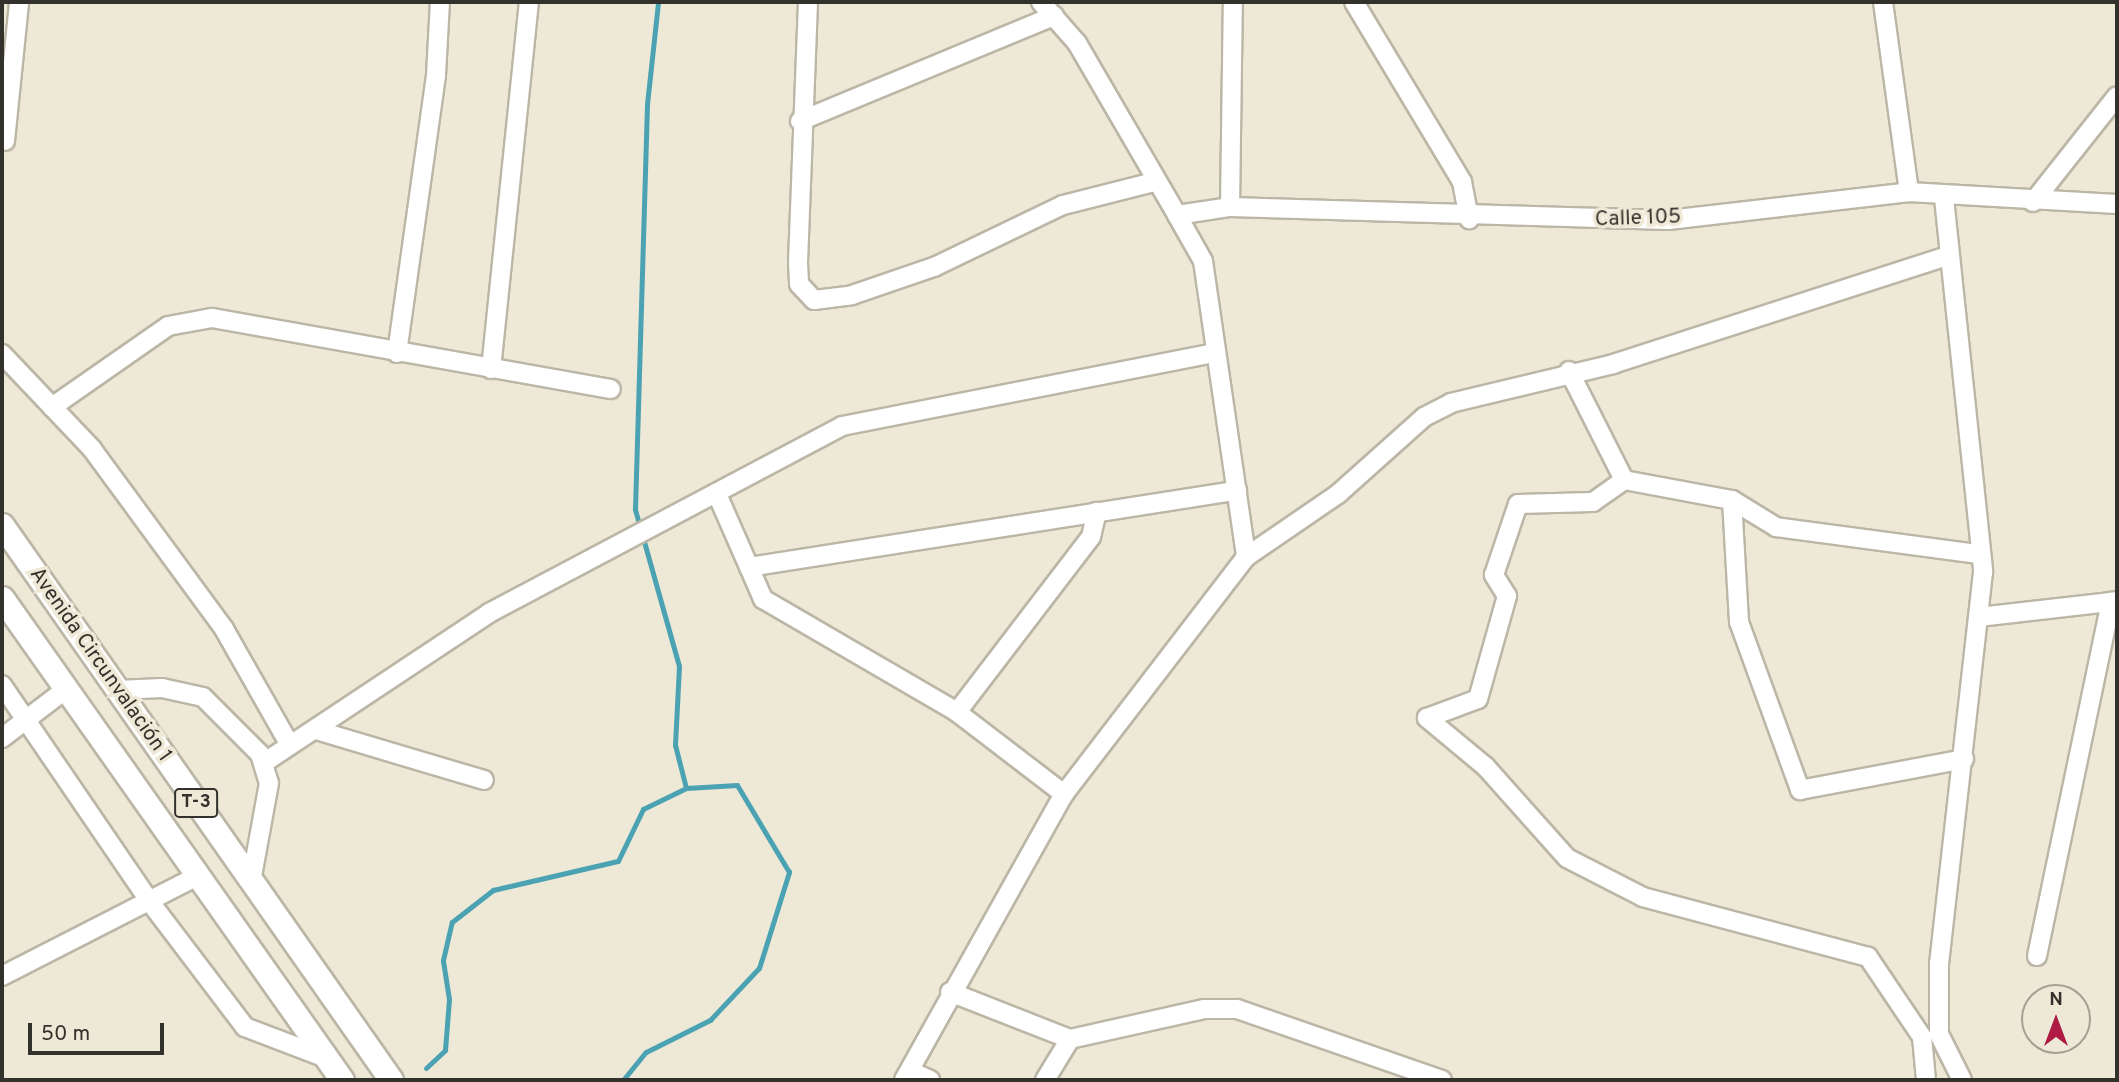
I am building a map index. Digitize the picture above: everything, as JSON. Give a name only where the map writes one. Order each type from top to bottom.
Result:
[{"type":"main road","name":"Avenida Circunvalación 1","points":[[2,525],[391,1080]]},
{"type":"main road","name":"Avenida Circunvalación 1","points":[[2,598],[342,1080]]},
{"type":"street","points":[[5,141],[19,2]]},
{"type":"street","points":[[397,353],[436,75],[440,2]]},
{"type":"street","points":[[491,369],[529,2]]},
{"type":"street","points":[[808,2],[800,121],[798,278],[805,293],[819,301],[934,267],[1063,205],[1154,182]]},
{"type":"street","points":[[1041,2],[1077,43],[1164,200],[1177,215],[1203,261],[1213,353],[1246,557]]},
{"type":"street","points":[[1230,207],[1233,2]]},
{"type":"street","points":[[1354,2],[1462,182],[1469,219]]},
{"type":"street","points":[[1883,2],[1909,192]]},
{"type":"street","points":[[800,121],[1054,16]]},
{"type":"street","points":[[2033,202],[2117,96]]},
{"type":"street","name":"Calle 105","points":[[1177,215],[1230,207],[1469,219],[1668,220],[1909,192],[1944,198],[2117,204]]},
{"type":"street","points":[[1926,1080],[1979,617],[1979,554],[1944,198]]},
{"type":"street","points":[[930,1080],[907,1075],[950,992],[1064,794],[1246,557],[1338,494],[1424,417],[1480,393],[1569,371],[1613,364],[1948,256]]},
{"type":"street","points":[[52,407],[168,326],[194,319],[611,389]]},
{"type":"street","points":[[265,762],[489,613],[628,543],[862,418],[1213,353]]},
{"type":"street","points":[[2,354],[92,449],[224,629],[290,745]]},
{"type":"street","points":[[1569,371],[1624,480]]},
{"type":"street","points":[[1962,1080],[1868,957],[1643,897],[1567,859],[1486,767],[1427,718],[1478,699],[1507,596],[1494,575],[1518,504],[1593,502],[1624,480],[1732,500],[1776,527],[1979,554]]},
{"type":"street","points":[[749,567],[1237,491]]},
{"type":"street","points":[[717,494],[763,599],[957,712],[1064,794]]},
{"type":"street","points":[[1732,500],[1739,622],[1800,790],[1964,759]]},
{"type":"street","points":[[957,712],[1091,537],[1097,512]]},
{"type":"street","points":[[1979,617],[2114,601],[2036,956]]},
{"type":"street","points":[[2,685],[150,902],[245,1027],[326,1058]]},
{"type":"street","points":[[117,690],[162,688],[203,697],[223,711],[265,762],[269,783],[251,882]]},
{"type":"street","points":[[2,738],[66,689]]},
{"type":"street","points":[[316,730],[484,780]]},
{"type":"street","points":[[2,976],[197,876]]},
{"type":"street","points":[[950,992],[1070,1039],[1221,1007],[1393,1074],[1442,1080]]},
{"type":"street","points":[[1045,1080],[1070,1039]]},
{"type":"waterway","points":[[623,1080],[646,1052],[710,1020],[759,968],[789,872],[737,785],[686,788],[675,745],[679,666],[635,509],[647,104],[658,2]]},
{"type":"waterway","points":[[426,1068],[445,1050],[449,999],[443,960],[452,922],[493,890],[618,861],[643,809],[686,788]]}]
